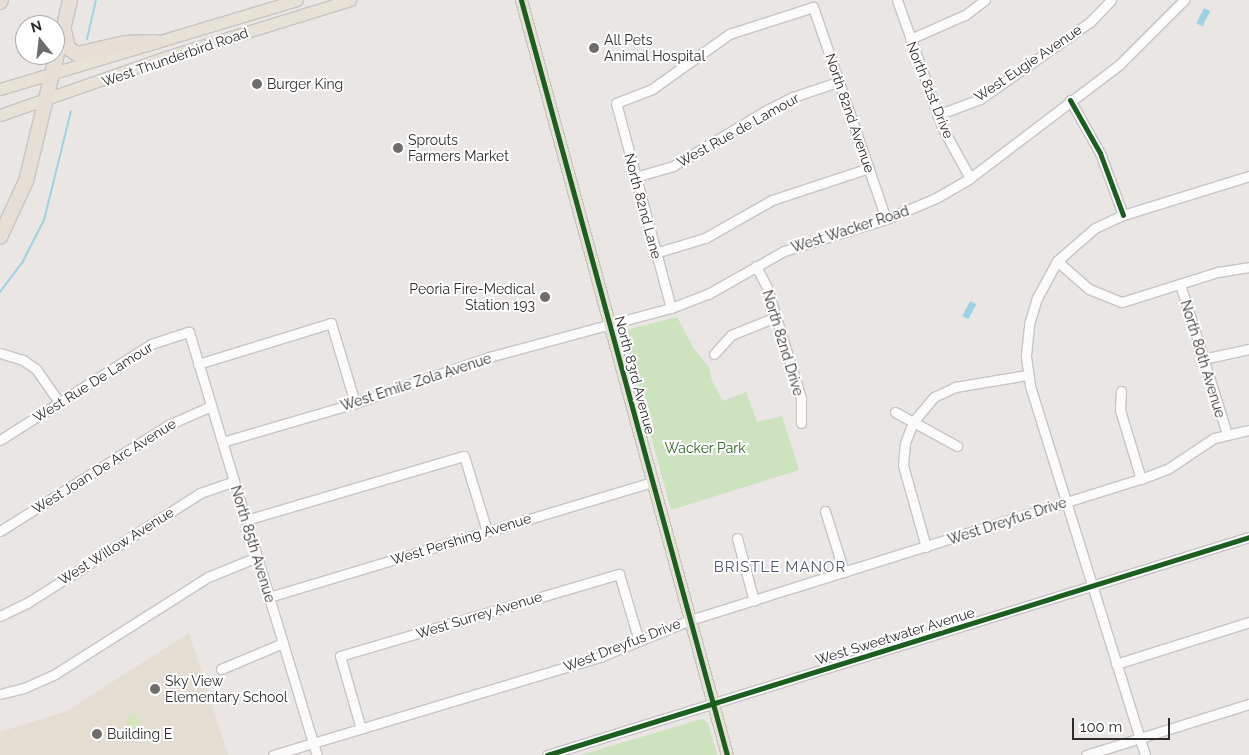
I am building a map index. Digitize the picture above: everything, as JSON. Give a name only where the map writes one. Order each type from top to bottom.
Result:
[{"type":"highway","points":[[65,21],[70,0]]},
{"type":"highway","points":[[65,31],[68,48],[77,54],[125,43],[156,42]]},
{"type":"highway","points":[[0,237],[26,181],[53,65]]},
{"type":"main road","name":"West Thunderbird Road","points":[[0,89],[297,0]]},
{"type":"main road","name":"West Thunderbird Road","points":[[0,115],[45,102],[166,58],[350,0]]},
{"type":"main road","name":"North 83rd Avenue","points":[[521,0],[727,755]]},
{"type":"street","name":"North 81st Drive","points":[[897,0],[937,115],[970,178]]},
{"type":"street","points":[[910,39],[957,19],[984,0]]},
{"type":"street","name":"West Eugie Avenue","points":[[937,115],[988,93],[1090,22],[1111,0]]},
{"type":"street","name":"West Wacker Road","points":[[610,325],[671,308],[708,294],[756,266],[795,247],[886,219],[936,198],[970,178],[1070,100],[1120,64],[1184,0]]},
{"type":"street","name":"North 82nd Avenue","points":[[616,103],[652,88],[729,34],[813,7],[886,219]]},
{"type":"street","name":"West Rue de Lamour","points":[[636,177],[673,166],[767,110],[840,81]]},
{"type":"street","points":[[1070,100],[1100,153],[1123,215]]},
{"type":"street","name":"North 82nd Lane","points":[[616,103],[671,308]]},
{"type":"street","points":[[655,253],[705,238],[772,200],[869,168]]},
{"type":"street","points":[[1145,755],[1091,586],[1028,375],[1026,338],[1032,311],[1058,261],[1085,234],[1123,215],[1249,176]]},
{"type":"street","points":[[1058,261],[1090,289],[1122,302],[1218,272],[1249,268]]},
{"type":"street","name":"North 82nd Drive","points":[[756,266],[776,317],[801,398],[801,423]]},
{"type":"street","name":"North 80th Avenue","points":[[1180,284],[1226,434]]},
{"type":"street","points":[[714,354],[731,336],[776,317]]},
{"type":"street","points":[[198,364],[331,323],[356,403]]},
{"type":"street","name":"West Emile Zola Avenue","points":[[222,442],[356,403],[494,356],[610,325]]},
{"type":"street","name":"North 85th Avenue","points":[[189,332],[317,755]]},
{"type":"street","name":"West Rue De Lamour","points":[[0,440],[151,344],[189,332]]},
{"type":"street","points":[[1203,359],[1249,349]]},
{"type":"street","points":[[0,353],[23,360],[36,369],[59,402]]},
{"type":"street","points":[[926,547],[903,465],[905,443],[913,422],[934,397],[955,387],[1028,375]]},
{"type":"street","points":[[1121,391],[1120,410],[1141,479]]},
{"type":"street","name":"West Joan De Arc Avenue","points":[[0,531],[168,425],[211,406]]},
{"type":"street","points":[[896,412],[957,446]]},
{"type":"street","name":"West Dreyfus Drive","points":[[273,755],[602,656],[690,620],[1141,479],[1169,468],[1202,444],[1226,434],[1249,430]]},
{"type":"street","points":[[246,520],[464,456],[487,531]]},
{"type":"street","name":"West Willow Avenue","points":[[0,616],[27,603],[200,494],[234,481]]},
{"type":"street","name":"West Pershing Avenue","points":[[269,597],[653,482]]},
{"type":"street","points":[[825,511],[844,572]]},
{"type":"street","name":"West Sweetwater Avenue","points":[[547,755],[714,705],[1249,536]]},
{"type":"street","points":[[737,538],[754,601]]},
{"type":"street","points":[[0,694],[24,688],[55,674],[208,577],[257,557]]},
{"type":"street","name":"West Surrey Avenue","points":[[361,729],[340,656],[619,574],[639,640]]},
{"type":"street","points":[[1116,664],[1249,622]]},
{"type":"street","points":[[221,669],[283,643]]},
{"type":"street","points":[[1086,755],[1249,704]]},
{"type":"shaded area","name":"Sky View Elementary School","points":[[189,633],[228,755],[0,755],[0,732],[67,711]]},
{"type":"green space","name":"Wacker Park","points":[[677,317],[694,349],[709,367],[712,381],[723,401],[746,392],[757,422],[782,416],[799,470],[671,510],[625,339],[630,329]]},
{"type":"green space","points":[[130,714],[136,714],[140,721],[136,728],[130,728],[126,724],[126,718]]},
{"type":"green space","points":[[702,719],[708,723],[717,755],[580,755]]},
{"type":"water","points":[[1204,8],[1210,11],[1203,26],[1196,23]]},
{"type":"water","points":[[970,301],[976,304],[969,319],[962,316]]},
{"type":"waterway","points":[[87,39],[96,0]]},
{"type":"waterway","points":[[0,292],[23,261],[44,220],[71,111]]},
{"type":"cycle path","points":[[521,0],[727,755]]},
{"type":"cycle path","points":[[1070,100],[1100,153],[1123,215]]},
{"type":"cycle path","points":[[547,755],[1249,537]]},
{"type":"place","name":"All Pets Animal Hospital","points":[[594,48]]},
{"type":"place","name":"Burger King","points":[[257,84]]},
{"type":"place","name":"Sprouts Farmers Market","points":[[398,148]]},
{"type":"place","name":"Peoria Fire-Medical Station 193","points":[[545,297]]},
{"type":"place","name":"Sky View Elementary School","points":[[155,689]]},
{"type":"place","name":"Building E","points":[[97,734]]},
{"type":"district","name":"BRISTLE MANOR","points":[[780,568]]}]
